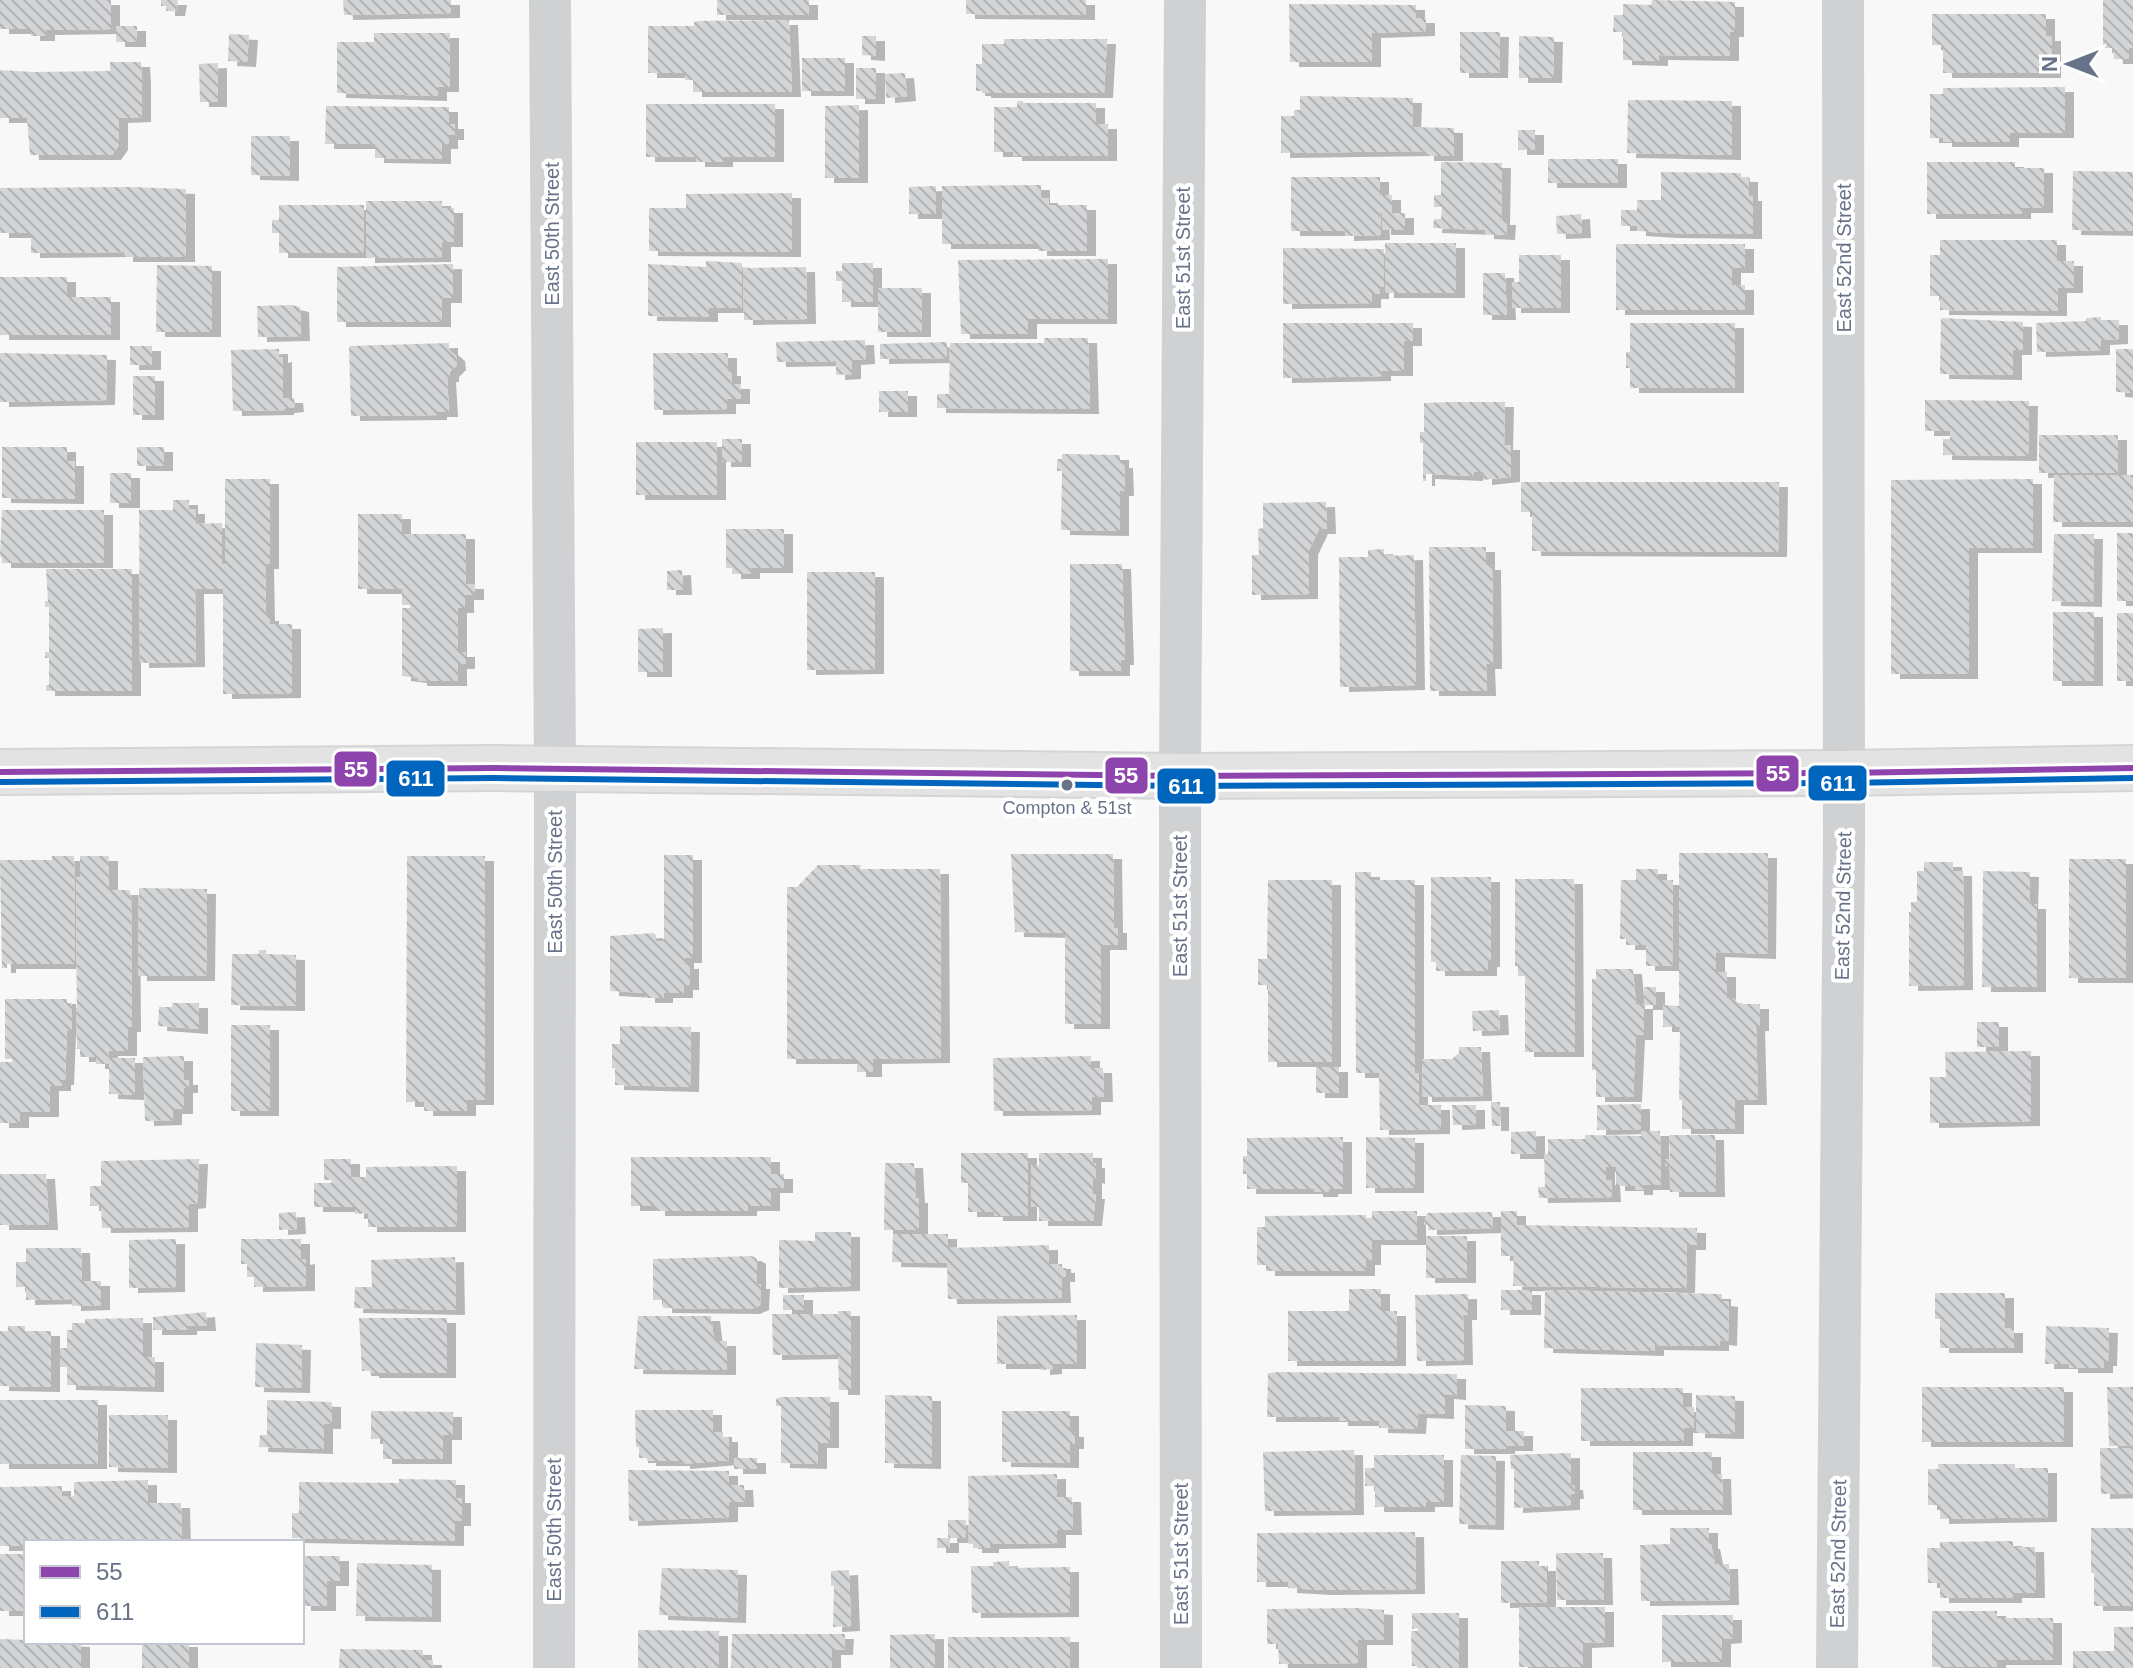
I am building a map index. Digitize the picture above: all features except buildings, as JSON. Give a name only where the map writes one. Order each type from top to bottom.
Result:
[{"type":"main road","points":[[0,772],[555,769],[1180,776],[1844,773],[2133,768]]},
{"type":"street","name":"East 50th Street","points":[[550,0],[555,769],[554,1668]]},
{"type":"street","name":"East 51st Street","points":[[1181,1668],[1180,776],[1185,0]]},
{"type":"street","name":"East 52nd Street","points":[[1837,1668],[1844,773],[1843,0]]},
{"type":"transit line","name":"55","points":[[0,772],[495,768],[1180,776],[1844,773],[2133,768]]},
{"type":"transit line","name":"611","points":[[0,782],[495,778],[1180,786],[1844,783],[2133,778]]},
{"type":"place","name":"Compton & 51st","points":[[1067,785]]}]
